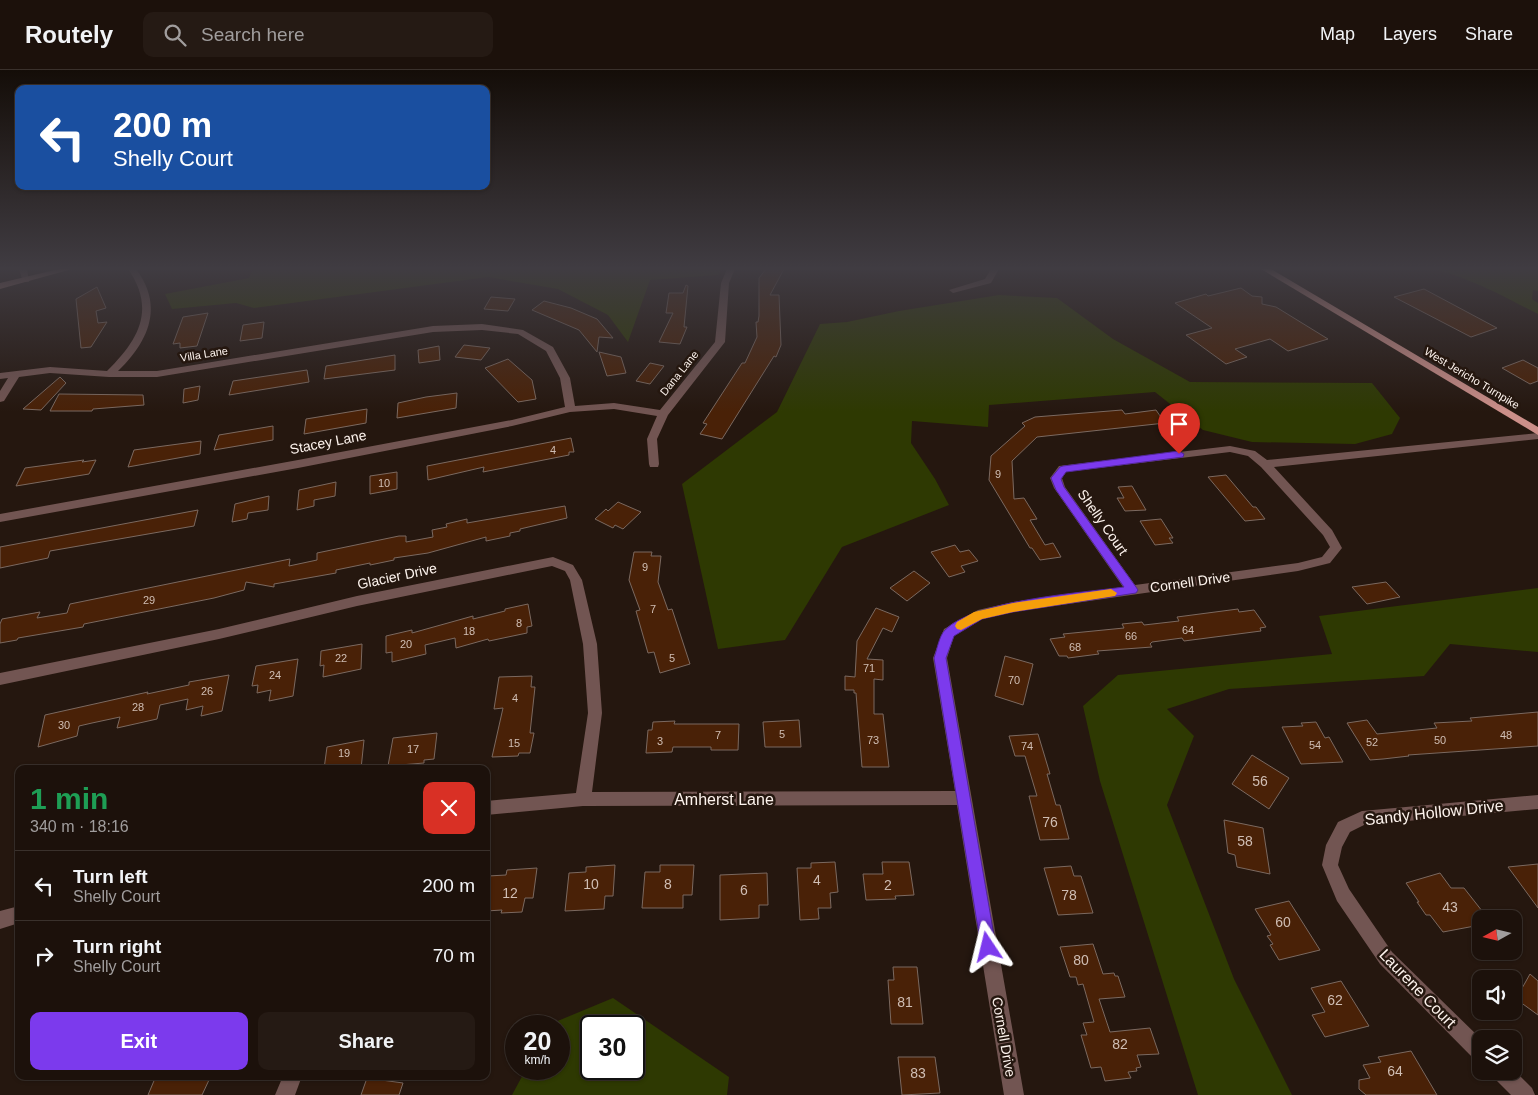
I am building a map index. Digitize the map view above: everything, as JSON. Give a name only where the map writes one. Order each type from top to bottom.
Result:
[{"type":"main road","name":"West Jericho Turnpike","points":[[1344,317],[1538,432]]},
{"type":"street","points":[[109,374],[124,361],[137,342],[146,317]]},
{"type":"street","name":"Dana Lane","points":[[654,464],[652,439],[663,414],[720,342],[722,317]]},
{"type":"street","name":"Villa Lane","points":[[0,376],[50,370],[109,374],[158,374],[433,329],[482,326],[520,332],[550,349],[565,378],[570,409]]},
{"type":"street","points":[[0,400],[16,373]]},
{"type":"street","name":"Stacey Lane","points":[[0,518],[298,464],[512,423],[570,409],[614,406],[663,414]]},
{"type":"street","points":[[1265,464],[1538,436]]},
{"type":"street","name":"Shelly Court","points":[[1132,590],[1060,488],[1056,478],[1063,470],[1230,449],[1251,453],[1265,464]]},
{"type":"street","name":"Cornell Drive","points":[[1014,1095],[940,658],[949,633],[978,615],[1013,607],[1298,567],[1326,560],[1336,548],[1328,533],[1265,464]]},
{"type":"street","name":"Glacier Drive","points":[[0,679],[219,634],[357,601],[552,560],[569,568],[576,580],[590,644],[595,713],[583,799]]},
{"type":"street","name":"Amherst Lane","points":[[490,808],[583,799],[963,798]]},
{"type":"street","name":"Sandy Hollow Drive","points":[[1343,895],[1330,865],[1334,845],[1344,827],[1362,818],[1538,802]]},
{"type":"street","name":"Laurene Court","points":[[1343,895],[1386,958],[1472,1043]]},
{"type":"street","points":[[0,920],[15,915]]},
{"type":"street","points":[[285,1095],[291,1080]]},
{"type":"street","points":[[1510,1080],[1525,1095]]},
{"type":"green space","points":[[609,317],[637,317],[628,342]]},
{"type":"green space","points":[[871,317],[1083,317],[1113,339],[1190,382],[1372,383],[1400,418],[1392,434],[1355,444],[1252,442],[1203,430],[1155,392],[989,405],[988,427],[912,421],[911,443],[935,479],[949,505],[842,547],[785,640],[718,649],[682,484],[777,412],[820,324],[847,322]]},
{"type":"green space","points":[[1538,588],[1538,652],[1450,644],[1424,676],[1229,689],[1167,709],[1194,736],[1167,805],[1234,979],[1292,1095],[1198,1095],[1100,781],[1083,706],[1118,675],[1332,654],[1319,616]]},
{"type":"green space","points":[[613,998],[638,1015],[580,1015],[580,1080],[645,1080],[645,1020],[729,1077],[727,1095],[512,1095],[520,1080],[570,1080],[570,1016]]},
{"type":"building","points":[[78,317],[97,317],[98,323],[107,322],[91,347],[81,348]]},
{"type":"building","points":[[183,317],[207,317],[197,346],[180,348],[180,343],[173,344]]},
{"type":"building","points":[[548,317],[592,317],[597,319],[613,338],[599,337],[597,352],[579,330]]},
{"type":"building","points":[[671,317],[685,317],[684,327],[687,327],[680,344],[659,342]]},
{"type":"building","points":[[759,317],[780,317],[781,345],[776,357],[774,356],[722,439],[700,434],[707,424],[703,423],[742,363],[745,363],[757,337],[756,322],[758,322]]},
{"type":"building","points":[[1195,317],[1292,317],[1328,339],[1288,351],[1270,339],[1235,349],[1247,357],[1226,364],[1186,335],[1212,328]]},
{"type":"building","points":[[1432,317],[1476,317],[1497,328],[1471,337]]},
{"type":"building","points":[[264,322],[262,338],[240,341],[243,325]]},
{"type":"building","points":[[464,345],[490,348],[481,360],[455,357]]},
{"type":"building","points":[[439,346],[440,360],[419,363],[418,350]]},
{"type":"building","points":[[599,352],[621,357],[626,373],[607,376]]},
{"type":"building","points":[[395,355],[395,370],[324,379],[326,366]]},
{"type":"building","points":[[508,359],[532,380],[536,399],[518,402],[485,368]]},
{"type":"building","points":[[1523,360],[1538,368],[1538,381],[1530,384],[1502,368]]},
{"type":"building","points":[[650,363],[664,366],[650,384],[636,381]]},
{"type":"building","points":[[307,370],[309,382],[229,395],[233,381]]},
{"type":"building","points":[[60,377],[66,383],[41,410],[23,409]]},
{"type":"building","points":[[200,386],[198,400],[183,403],[184,389]]},
{"type":"building","points":[[457,393],[456,408],[397,418],[398,403]]},
{"type":"building","points":[[59,394],[143,395],[144,405],[93,409],[92,411],[50,411]]},
{"type":"building","points":[[367,409],[366,423],[304,434],[306,419]]},
{"type":"building","points":[[1122,410],[1125,414],[1156,410],[1165,423],[1037,437],[1012,461],[1014,499],[1024,498],[1037,519],[1030,520],[1045,545],[1053,543],[1061,557],[1040,560],[1032,548],[1030,548],[989,480],[991,456],[1025,426],[1022,423],[1035,417]]},
{"type":"building","points":[[273,426],[273,440],[214,450],[219,435]]},
{"type":"building","points":[[571,438],[574,452],[569,452],[569,455],[483,472],[484,467],[428,480],[427,466]]},
{"type":"building","points":[[201,441],[200,454],[128,467],[134,450]]},
{"type":"building","points":[[84,460],[82,462],[96,460],[89,474],[16,486],[25,468]]},
{"type":"building","points":[[397,472],[397,489],[370,494],[370,476]]},
{"type":"building","points":[[1226,475],[1265,519],[1245,521],[1208,477]]},
{"type":"building","points":[[336,482],[335,496],[314,500],[314,506],[297,510],[299,490]]},
{"type":"building","points":[[1132,486],[1146,510],[1125,511],[1117,498],[1124,498],[1118,487]]},
{"type":"building","points":[[269,496],[268,510],[248,513],[247,519],[232,522],[235,504]]},
{"type":"building","points":[[618,502],[641,512],[623,529],[615,525],[613,528],[595,519],[606,509],[608,511]]},
{"type":"building","points":[[565,506],[567,518],[520,529],[520,531],[510,533],[510,536],[486,541],[486,537],[428,553],[394,558],[394,560],[370,565],[370,563],[336,570],[336,573],[274,584],[274,587],[246,582],[244,590],[214,598],[0,643],[0,624],[2,619],[40,612],[37,618],[67,613],[70,604],[290,559],[289,566],[317,560],[317,553],[399,536],[406,536],[406,542],[433,537],[432,530],[447,527],[446,524],[467,519],[467,523]]},
{"type":"building","points":[[198,510],[194,526],[50,551],[48,558],[0,568],[0,547]]},
{"type":"building","points":[[1161,519],[1173,538],[1169,538],[1173,543],[1155,545],[1140,521]]},
{"type":"building","points":[[955,545],[960,552],[969,550],[978,561],[961,566],[965,572],[949,577],[931,552]]},
{"type":"building","points":[[634,552],[652,552],[651,556],[661,556],[658,582],[668,610],[672,609],[690,664],[660,673],[654,652],[648,653],[636,611],[640,610],[629,580]]},
{"type":"building","points":[[914,571],[930,583],[907,601],[890,588]]},
{"type":"building","points":[[1386,582],[1400,597],[1367,604],[1352,587]]},
{"type":"building","points":[[528,604],[532,626],[527,627],[527,633],[489,641],[488,639],[456,648],[455,638],[425,645],[426,654],[392,662],[392,652],[386,653],[386,636],[412,630],[412,633],[473,616],[473,619]]},
{"type":"building","points":[[876,608],[899,617],[892,632],[883,628],[867,659],[883,660],[883,680],[874,679],[874,714],[883,714],[889,767],[862,767],[856,693],[854,693],[854,690],[845,690],[845,676],[855,677],[857,641]]},
{"type":"building","points":[[1238,609],[1239,612],[1254,610],[1266,627],[1260,628],[1261,631],[1184,641],[1182,638],[1152,642],[1150,644],[1152,647],[1097,651],[1099,654],[1068,658],[1067,656],[1059,656],[1050,639],[1065,637],[1063,634],[1124,628],[1122,624],[1142,622],[1144,625],[1179,621],[1177,617]]},
{"type":"building","points":[[362,644],[361,669],[323,677],[324,665],[320,666],[321,651]]},
{"type":"building","points":[[1005,656],[1033,664],[1023,705],[995,696]]},
{"type":"building","points":[[298,659],[293,696],[269,701],[271,690],[257,693],[258,685],[252,686],[256,666]]},
{"type":"building","points":[[229,675],[222,711],[201,716],[203,706],[186,710],[188,699],[160,705],[157,719],[117,728],[120,717],[79,726],[77,736],[38,747],[45,715],[148,692],[147,694],[189,685],[189,682]]},
{"type":"building","points":[[532,676],[531,687],[535,687],[530,733],[534,733],[530,753],[519,753],[518,756],[492,757],[503,708],[494,709],[499,677]]},
{"type":"building","points":[[1538,712],[1538,746],[1408,755],[1370,760],[1347,723],[1367,720],[1377,734],[1437,728],[1434,723],[1472,721],[1470,718]]},
{"type":"building","points":[[799,720],[801,747],[765,747],[763,722]]},
{"type":"building","points":[[675,721],[674,724],[739,724],[738,750],[711,750],[711,747],[673,747],[672,752],[646,753],[648,730],[652,730],[653,722]]},
{"type":"building","points":[[1316,722],[1325,738],[1329,737],[1343,762],[1301,764],[1282,727],[1303,726],[1301,723]]},
{"type":"building","points":[[437,733],[434,759],[424,760],[424,763],[388,765],[393,738]]},
{"type":"building","points":[[1038,734],[1050,774],[1047,774],[1056,805],[1060,805],[1069,839],[1040,840],[1029,796],[1037,796],[1025,756],[1015,756],[1009,736]]},
{"type":"building","points":[[364,740],[361,765],[325,765],[327,747]]},
{"type":"building","points":[[1252,755],[1289,778],[1269,809],[1232,784]]},
{"type":"building","points":[[1224,820],[1263,828],[1270,874],[1237,867],[1235,855],[1228,853]]},
{"type":"building","points":[[835,862],[838,892],[830,893],[831,908],[818,908],[819,919],[800,920],[797,868],[811,868],[811,863]]},
{"type":"building","points":[[882,862],[909,862],[914,895],[895,896],[896,899],[866,900],[863,874],[883,874]]},
{"type":"building","points":[[1538,864],[1538,908],[1508,867]]},
{"type":"building","points":[[615,865],[613,896],[605,896],[604,909],[565,911],[569,873],[586,872],[586,867]]},
{"type":"building","points":[[660,865],[694,865],[692,895],[683,895],[683,908],[642,908],[645,872],[660,872]]},
{"type":"building","points":[[1071,866],[1074,876],[1081,876],[1093,913],[1058,915],[1044,868]]},
{"type":"building","points":[[537,868],[533,898],[525,898],[522,912],[501,913],[502,910],[490,911],[490,876],[506,875],[507,870]]},
{"type":"building","points":[[767,873],[768,905],[759,905],[759,918],[720,920],[720,875]]},
{"type":"building","points":[[1440,873],[1451,888],[1464,888],[1481,910],[1472,910],[1472,927],[1443,932],[1430,915],[1426,915],[1406,883]]},
{"type":"building","points":[[1289,901],[1320,950],[1279,960],[1270,945],[1273,944],[1267,936],[1271,935],[1255,909]]},
{"type":"building","points":[[1093,944],[1103,974],[1114,973],[1115,976],[1118,976],[1125,997],[1099,999],[1110,1032],[1150,1028],[1159,1054],[1137,1055],[1141,1067],[1136,1068],[1137,1071],[1128,1072],[1131,1078],[1105,1081],[1101,1067],[1091,1068],[1081,1035],[1087,1035],[1083,1023],[1094,1022],[1083,984],[1078,985],[1076,977],[1070,977],[1060,947]]},
{"type":"building","points":[[893,967],[917,967],[923,1024],[891,1024],[888,980],[894,980]]},
{"type":"building","points":[[1530,974],[1538,981],[1538,1015],[1522,1003],[1522,988]]},
{"type":"building","points":[[1341,981],[1369,1026],[1325,1037],[1312,1015],[1325,1012],[1311,988]]},
{"type":"building","points":[[1411,1051],[1437,1095],[1366,1095],[1359,1089],[1359,1080],[1370,1078],[1363,1065],[1381,1062],[1378,1057]]},
{"type":"building","points":[[898,1057],[935,1057],[940,1093],[902,1095]]},
{"type":"building","points":[[154,1080],[209,1080],[202,1095],[148,1095]]},
{"type":"building","points":[[366,1080],[403,1083],[399,1095],[361,1095]]},
{"type":"slow traffic","points":[[961,626],[978,615],[1013,607],[1111,593]]},
{"type":"route","points":[[988,947],[940,658],[949,633],[978,615],[1013,607],[1132,590],[1060,488],[1056,478],[1063,470],[1082,466],[1179,454]]}]
